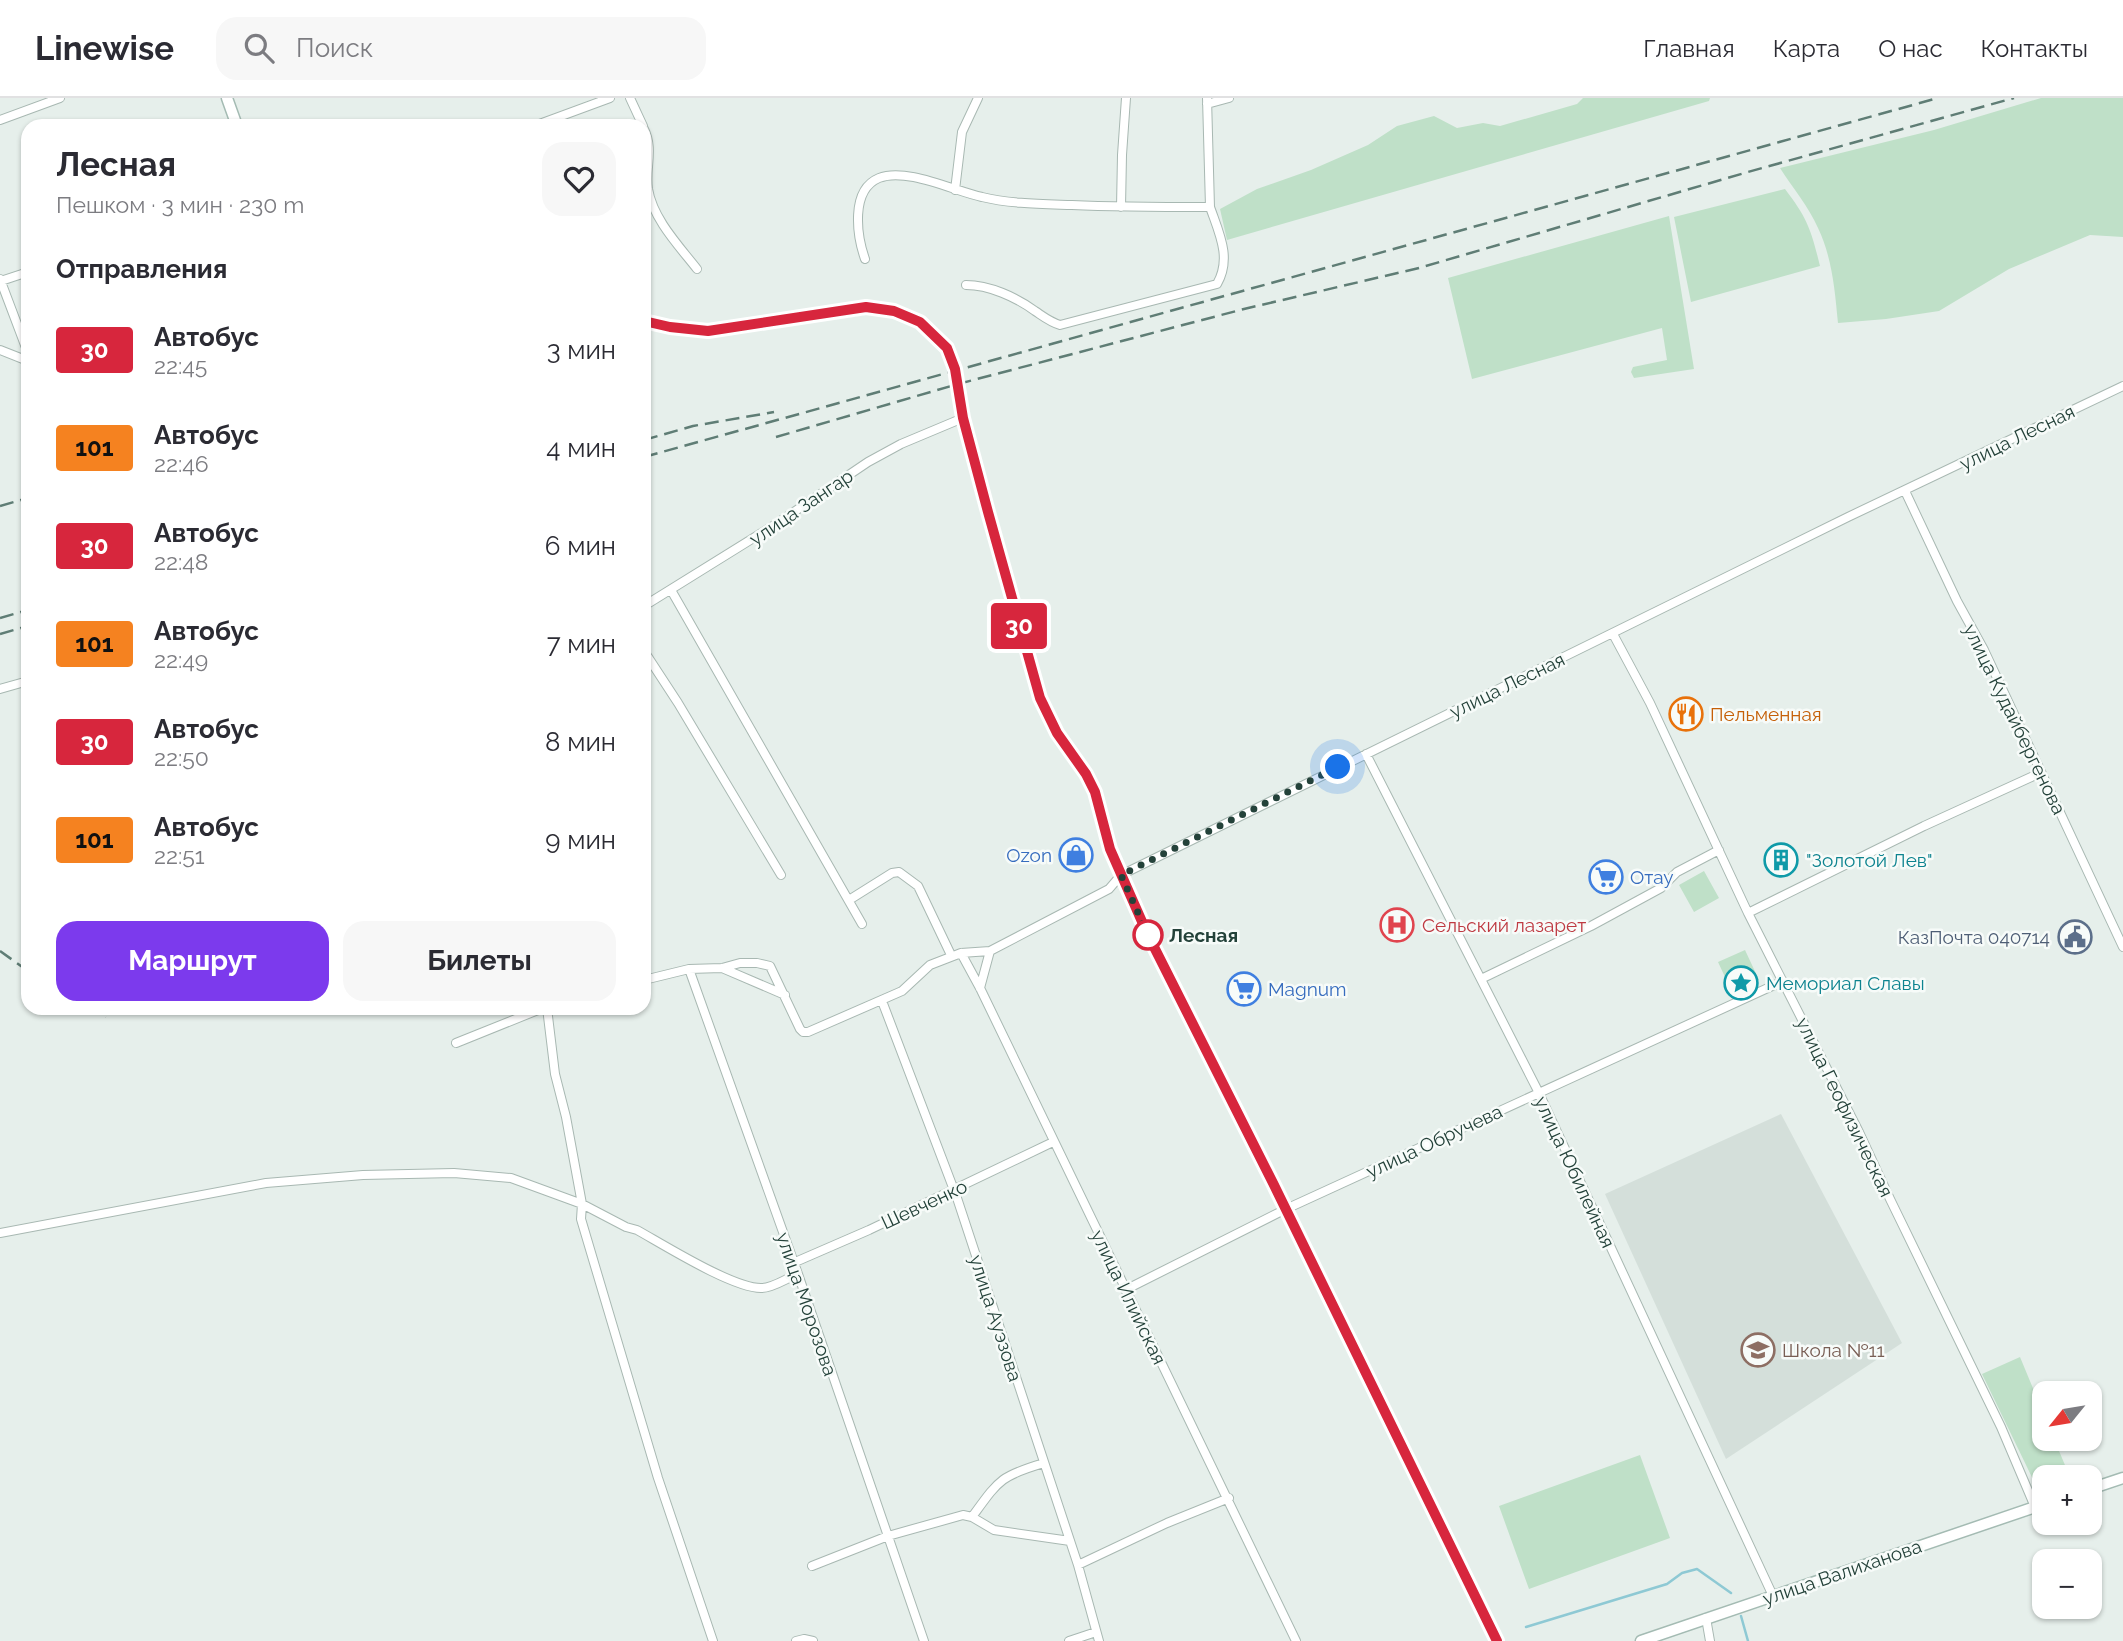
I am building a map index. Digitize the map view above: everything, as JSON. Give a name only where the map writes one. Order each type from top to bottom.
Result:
[{"type":"main road","points":[[227,98],[234,119]]},
{"type":"main road","points":[[651,323],[708,331],[866,307],[894,311],[920,322],[947,348],[955,369],[963,418],[1040,698],[1057,733],[1086,774],[1095,792],[1110,849],[1147,933],[1286,1209],[1497,1641]]},
{"type":"main road","points":[[2102,1485],[2123,1478]]},
{"type":"main road","name":"улица Валиханова","points":[[1641,1641],[2032,1509]]},
{"type":"street","points":[[0,120],[60,98]]},
{"type":"street","points":[[553,119],[610,98]]},
{"type":"street","points":[[630,98],[639,119]]},
{"type":"street","points":[[955,190],[962,132],[978,98]]},
{"type":"street","points":[[1121,207],[1126,98]]},
{"type":"street","points":[[966,285],[975,285],[1007,295],[1034,309],[1048,321],[1060,325],[1217,284],[1225,264],[1224,251],[1210,207],[1207,101],[1229,98]]},
{"type":"street","points":[[865,260],[859,221],[861,194],[879,177],[893,175],[912,178],[986,198],[1028,204],[1210,207]]},
{"type":"street","points":[[651,198],[673,239],[697,269]]},
{"type":"street","points":[[21,274],[0,280],[21,335]]},
{"type":"street","points":[[0,349],[21,358]]},
{"type":"street","points":[[2120,388],[2123,399]]},
{"type":"street","name":"улица Лесная","points":[[882,1001],[902,991],[927,967],[951,955],[990,951],[1109,889],[1121,875],[2120,388]]},
{"type":"street","name":"улица Зангар","points":[[651,602],[776,524],[868,462],[963,418]]},
{"type":"street","name":"улица Кудайбергенова","points":[[1905,491],[1956,601],[1984,650],[2123,947]]},
{"type":"street","points":[[671,590],[862,924]]},
{"type":"street","name":"улица Геофизическая","points":[[1613,634],[1650,703],[1748,913],[1860,1132],[1889,1199],[2032,1490]]},
{"type":"street","points":[[651,662],[781,875]]},
{"type":"street","points":[[0,689],[21,683]]},
{"type":"street","name":"улица Юбилейная","points":[[1366,754],[1539,1093],[1773,1596]]},
{"type":"street","points":[[1748,913],[1924,826],[2040,773]]},
{"type":"street","points":[[1480,979],[1591,926],[1661,888],[1677,872],[1719,850]]},
{"type":"street","points":[[849,900],[892,873],[899,872],[918,886],[951,955]]},
{"type":"street","points":[[980,988],[990,951]]},
{"type":"street","name":"улица Илийская","points":[[961,953],[1229,1498],[1296,1641]]},
{"type":"street","points":[[651,977],[689,969],[722,968],[748,962],[770,967],[800,1029],[805,1032],[882,1001]]},
{"type":"street","points":[[722,968],[785,995]]},
{"type":"street","name":"улица Морозова","points":[[689,969],[798,1274],[924,1641]]},
{"type":"street","name":"улица Обручева","points":[[1125,1290],[1286,1209],[1783,981]]},
{"type":"street","name":"улица Ауэзова","points":[[882,1001],[954,1189],[1078,1565],[1097,1637]]},
{"type":"street","points":[[456,1043],[527,1015]]},
{"type":"street","points":[[546,1015],[555,1074],[582,1204],[581,1219],[643,1431],[713,1641]]},
{"type":"street","name":"Шевченко","points":[[793,1263],[1053,1142]]},
{"type":"street","points":[[0,1233],[266,1183],[363,1175],[454,1173],[511,1178],[582,1204],[710,1270],[747,1286],[761,1289],[798,1274]]},
{"type":"street","points":[[972,1517],[999,1481],[1007,1475],[1044,1463]]},
{"type":"street","points":[[1078,1565],[1167,1523],[1229,1498]]},
{"type":"street","points":[[812,1566],[888,1536],[964,1515],[994,1530],[1070,1541]]},
{"type":"street","points":[[1706,1618],[1710,1641]]},
{"type":"street","points":[[1069,1641],[1097,1637]]},
{"type":"street","points":[[796,1641],[813,1641]]},
{"type":"shaded area","points":[[1781,1114],[1902,1343],[1726,1459],[1605,1194]]},
{"type":"green space","points":[[1583,98],[1710,98],[1709,101],[1227,240],[1220,209],[1257,189],[1311,170],[1368,145],[1397,126],[1434,116],[1457,128],[1483,123],[1500,126],[1577,104]]},
{"type":"green space","points":[[2041,98],[2123,98],[2123,237],[2090,235],[2009,269],[1939,311],[1838,323],[1832,274],[1823,239],[1810,212],[1780,168],[1934,130]]},
{"type":"green space","points":[[1785,189],[1808,225],[1820,266],[1691,302],[1674,217]]},
{"type":"green space","points":[[1669,216],[1694,369],[1634,378],[1631,372],[1633,367],[1667,360],[1662,328],[1472,379],[1448,278]]},
{"type":"green space","points":[[1704,871],[1719,898],[1694,912],[1679,885]]},
{"type":"green space","points":[[1745,950],[1759,980],[1732,992],[1718,962]]},
{"type":"green space","points":[[2020,1357],[2032,1386],[2032,1451],[2059,1451],[2065,1465],[2032,1465],[2032,1477],[1982,1374]]},
{"type":"green space","points":[[1640,1455],[1670,1538],[1529,1589],[1499,1506]]},
{"type":"waterway","points":[[1526,1627],[1667,1584],[1682,1573],[1697,1569],[1731,1593]]},
{"type":"waterway","points":[[1741,1616],[1748,1641]]},
{"type":"railway","points":[[651,455],[1938,98]]},
{"type":"railway","points":[[776,437],[958,384],[1244,309],[1419,268],[2014,98]]},
{"type":"railway","points":[[651,438],[693,426],[774,412]]},
{"type":"railway","points":[[0,506],[21,500]]},
{"type":"railway","points":[[0,618],[21,612]]},
{"type":"railway","points":[[0,634],[21,628]]},
{"type":"railway","points":[[0,951],[21,966]]},
{"type":"railway","points":[[102,1015],[106,1017]]},
{"type":"bus line","name":"30","points":[[651,323],[708,331],[866,307],[894,311],[920,322],[947,348],[955,369],[963,418],[1040,698],[1057,733],[1086,774],[1095,792],[1110,849],[1147,933],[1273,1183],[1497,1641]]},
{"type":"place","name":"Пельменная","points":[[1686,714]]},
{"type":"place","name":"Ozon","points":[[1076,855]]},
{"type":"place","name":"\"Золотой Лев\"","points":[[1781,860]]},
{"type":"place","name":"Отау","points":[[1606,877]]},
{"type":"place","name":"Сельский лазарет","points":[[1397,925]]},
{"type":"place","name":"Лесная","points":[[1148,935]]},
{"type":"place","name":"КазПочта 040714","points":[[2075,937]]},
{"type":"place","name":"Мемориал Славы","points":[[1741,983]]},
{"type":"place","name":"Magnum","points":[[1244,989]]},
{"type":"place","name":"Школа №11","points":[[1758,1350]]},
{"type":"route","points":[[1148,935],[1121,875],[1338,767]]}]
